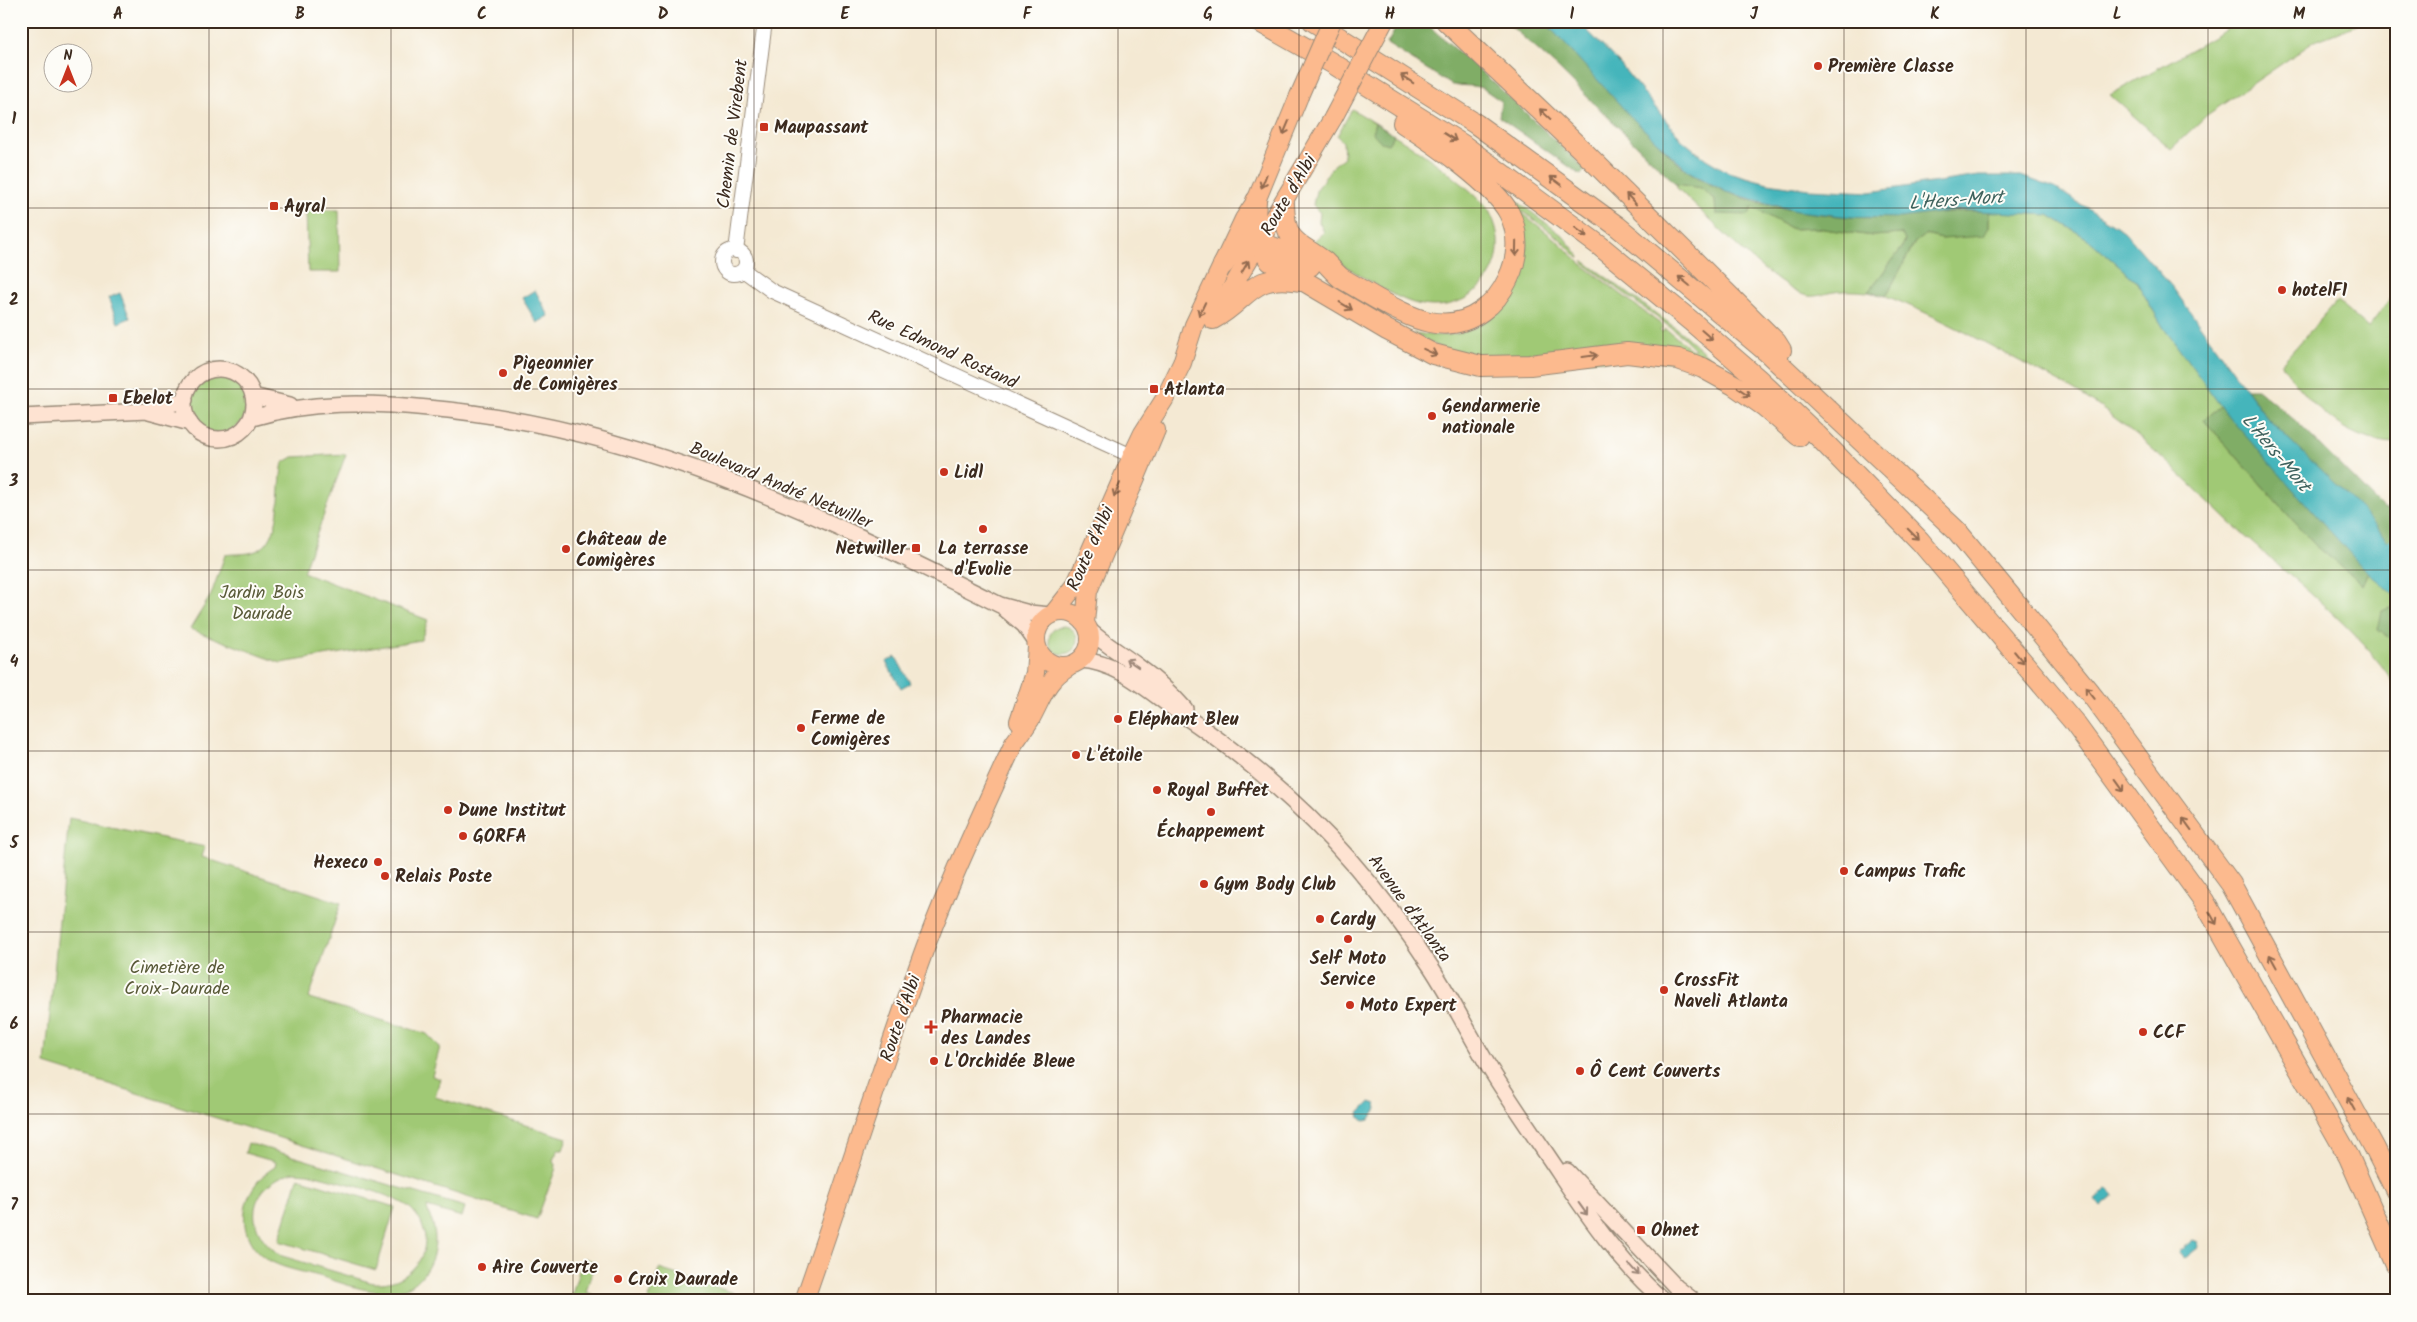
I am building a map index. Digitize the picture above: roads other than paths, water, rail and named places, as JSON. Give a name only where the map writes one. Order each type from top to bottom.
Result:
[{"type":"highway","points":[[1253,21],[1276,44],[1387,112],[1457,161],[1503,203],[1510,215],[1517,249],[1510,276],[1492,304],[1462,322],[1444,325],[1424,322],[1402,313],[1340,277],[1324,262],[1304,250],[1294,240],[1284,218],[1284,204]]},
{"type":"highway","points":[[1258,21],[1332,63],[1463,145],[1600,246],[1691,321],[1756,378],[1815,433],[1920,541],[2073,721],[2204,902],[2349,1157],[2396,1264]]},
{"type":"highway","points":[[1313,21],[1468,119],[1617,226],[1714,305],[1800,382],[1957,531],[2094,698],[2231,884],[2396,1191]]},
{"type":"highway","points":[[1446,21],[1586,154],[1776,342],[1800,382]]},
{"type":"highway","points":[[1256,201],[1254,237],[1270,261],[1394,334],[1433,354],[1456,362],[1480,366],[1505,366],[1627,353],[1678,359],[1703,368],[1764,406],[1879,500]]},
{"type":"highway","points":[[1223,265],[1235,250],[1243,246],[1258,245],[1278,248],[1319,271],[1340,277]]},
{"type":"highway","points":[[1213,319],[1262,283],[1285,278],[1305,282]]},
{"type":"highway","points":[[2374,1147],[2396,1176]]},
{"type":"main road","name":"Route d'Albi","points":[[1052,615],[1075,586],[1143,433],[1164,400],[1182,363],[1194,325],[1244,219],[1256,201],[1332,21]]},
{"type":"main road","name":"Route d'Albi","points":[[1182,363],[1213,319],[1284,204],[1333,118],[1384,21]]},
{"type":"main road","points":[[218,370],[230,372],[241,377],[249,386],[253,396],[252,418],[239,433],[221,439],[203,435],[190,423],[186,414],[185,400],[188,388],[206,372],[218,370]]},
{"type":"main road","name":"Boulevard André Netwiller","points":[[253,396],[274,403],[300,407]]},
{"type":"main road","points":[[21,417],[147,411],[185,400]]},
{"type":"main road","name":"Route d'Albi","points":[[1087,626],[1088,591],[1154,438],[1164,400]]},
{"type":"main road","name":"Boulevard André Netwiller","points":[[252,418],[300,407],[354,404],[447,410],[556,427],[686,464],[752,489],[912,562],[1000,605],[1029,613],[1052,615]]},
{"type":"main road","points":[[147,411],[190,423]]},
{"type":"main road","name":"Boulevard André Netwiller","points":[[1000,605],[1024,624],[1037,645]]},
{"type":"main road","points":[[1068,612],[1078,616],[1087,626],[1090,639],[1089,648],[1074,663],[1058,665],[1046,660],[1037,645],[1039,627],[1052,615],[1068,612]]},
{"type":"main road","name":"Avenue d'Atlanta","points":[[1087,626],[1107,646],[1134,663],[1171,693],[1201,726]]},
{"type":"main road","name":"Route d'Albi","points":[[804,1301],[918,968],[1014,744],[1035,673],[1037,645]]},
{"type":"main road","name":"Route d'Albi","points":[[1014,744],[1030,720],[1055,674],[1074,663]]},
{"type":"main road","name":"Avenue d'Atlanta","points":[[1074,663],[1109,665],[1201,726],[1255,767],[1299,806],[1338,845],[1380,894],[1431,967],[1490,1068],[1543,1151],[1598,1230],[1661,1298]]},
{"type":"main road","name":"Avenue d'Atlanta","points":[[1543,1151],[1560,1164],[1676,1287],[1694,1301]]},
{"type":"street","name":"Chemin de Virebent","points":[[736,250],[765,21]]},
{"type":"street","name":"Rue Edmond Rostand","points":[[736,250],[725,254],[722,261],[723,267],[731,274],[743,270],[772,291],[1132,456]]},
{"type":"street","points":[[736,250],[745,258],[743,270]]},
{"type":"water","name":"L'Hers-Mort","points":[[1544,21],[1578,21],[1619,63],[1682,140],[1706,159],[1728,172],[1768,183],[1808,189],[1870,192],[1978,176],[2021,176],[2055,188],[2124,231],[2173,288],[2267,418],[2363,511],[2396,551],[2396,596],[2362,567],[2228,416],[2163,327],[2136,281],[2088,239],[2049,215],[1960,210],[1900,218],[1851,217],[1796,211],[1726,192],[1688,171],[1632,118]]},
{"type":"water","points":[[535,290],[549,316],[537,323],[522,298]]},
{"type":"water","points":[[120,293],[130,318],[118,323],[108,298]]},
{"type":"water","points":[[896,657],[910,683],[901,688],[886,662]]},
{"type":"water","points":[[1370,1102],[1376,1104],[1377,1109],[1369,1120],[1364,1121],[1360,1118],[1359,1113]]},
{"type":"water","points":[[2108,1188],[2114,1196],[2101,1207],[2095,1199]]},
{"type":"water","points":[[2193,1240],[2198,1242],[2199,1247],[2184,1259],[2178,1252]]},
{"type":"waterway","points":[[2384,545],[2396,539]]},
{"type":"place","name":"Première Classe","points":[[1818,66]]},
{"type":"place","name":"Maupassant","points":[[764,127]]},
{"type":"place","name":"Ayral","points":[[274,206]]},
{"type":"place","name":"hotelF1","points":[[2282,290]]},
{"type":"place","name":"Pigeonnier de Comigères","points":[[503,373]]},
{"type":"place","name":"Atlanta","points":[[1154,389]]},
{"type":"place","name":"Ebelot","points":[[113,398]]},
{"type":"place","name":"Gendarmerie nationale","points":[[1432,416]]},
{"type":"place","name":"Lidl","points":[[944,472]]},
{"type":"place","name":"La terrasse d'Evolie","points":[[983,529]]},
{"type":"place","name":"Netwiller","points":[[916,548]]},
{"type":"place","name":"Château de Comigères","points":[[566,549]]},
{"type":"place","name":"Eléphant Bleu","points":[[1118,719]]},
{"type":"place","name":"Ferme de Comigères","points":[[801,728]]},
{"type":"place","name":"L'étoile","points":[[1076,755]]},
{"type":"place","name":"Royal Buffet","points":[[1157,790]]},
{"type":"place","name":"Dune Institut","points":[[448,810]]},
{"type":"place","name":"Échappement","points":[[1211,812]]},
{"type":"place","name":"GORFA","points":[[463,836]]},
{"type":"place","name":"Hexeco","points":[[378,862]]},
{"type":"place","name":"Campus Trafic","points":[[1844,871]]},
{"type":"place","name":"Relais Poste","points":[[385,876]]},
{"type":"place","name":"Gym Body Club","points":[[1204,884]]},
{"type":"place","name":"Cardy","points":[[1320,919]]},
{"type":"place","name":"Self Moto Service","points":[[1348,939]]},
{"type":"place","name":"CrossFit Naveli Atlanta","points":[[1664,990]]},
{"type":"place","name":"Moto Expert","points":[[1350,1005]]},
{"type":"place","name":"Pharmacie des Landes","points":[[931,1027]]},
{"type":"place","name":"CCF","points":[[2143,1032]]},
{"type":"place","name":"L'Orchidée Bleue","points":[[934,1061]]},
{"type":"place","name":"Ô Cent Couverts","points":[[1580,1071]]},
{"type":"place","name":"Ohnet","points":[[1641,1230]]},
{"type":"place","name":"Aire Couverte","points":[[482,1267]]},
{"type":"place","name":"Croix Daurade","points":[[618,1279]]},
{"type":"park label","name":"Jardin Bois Daurade","points":[[262,602]]},
{"type":"park label","name":"Cimetière de Croix-Daurade","points":[[177,978]]}]
